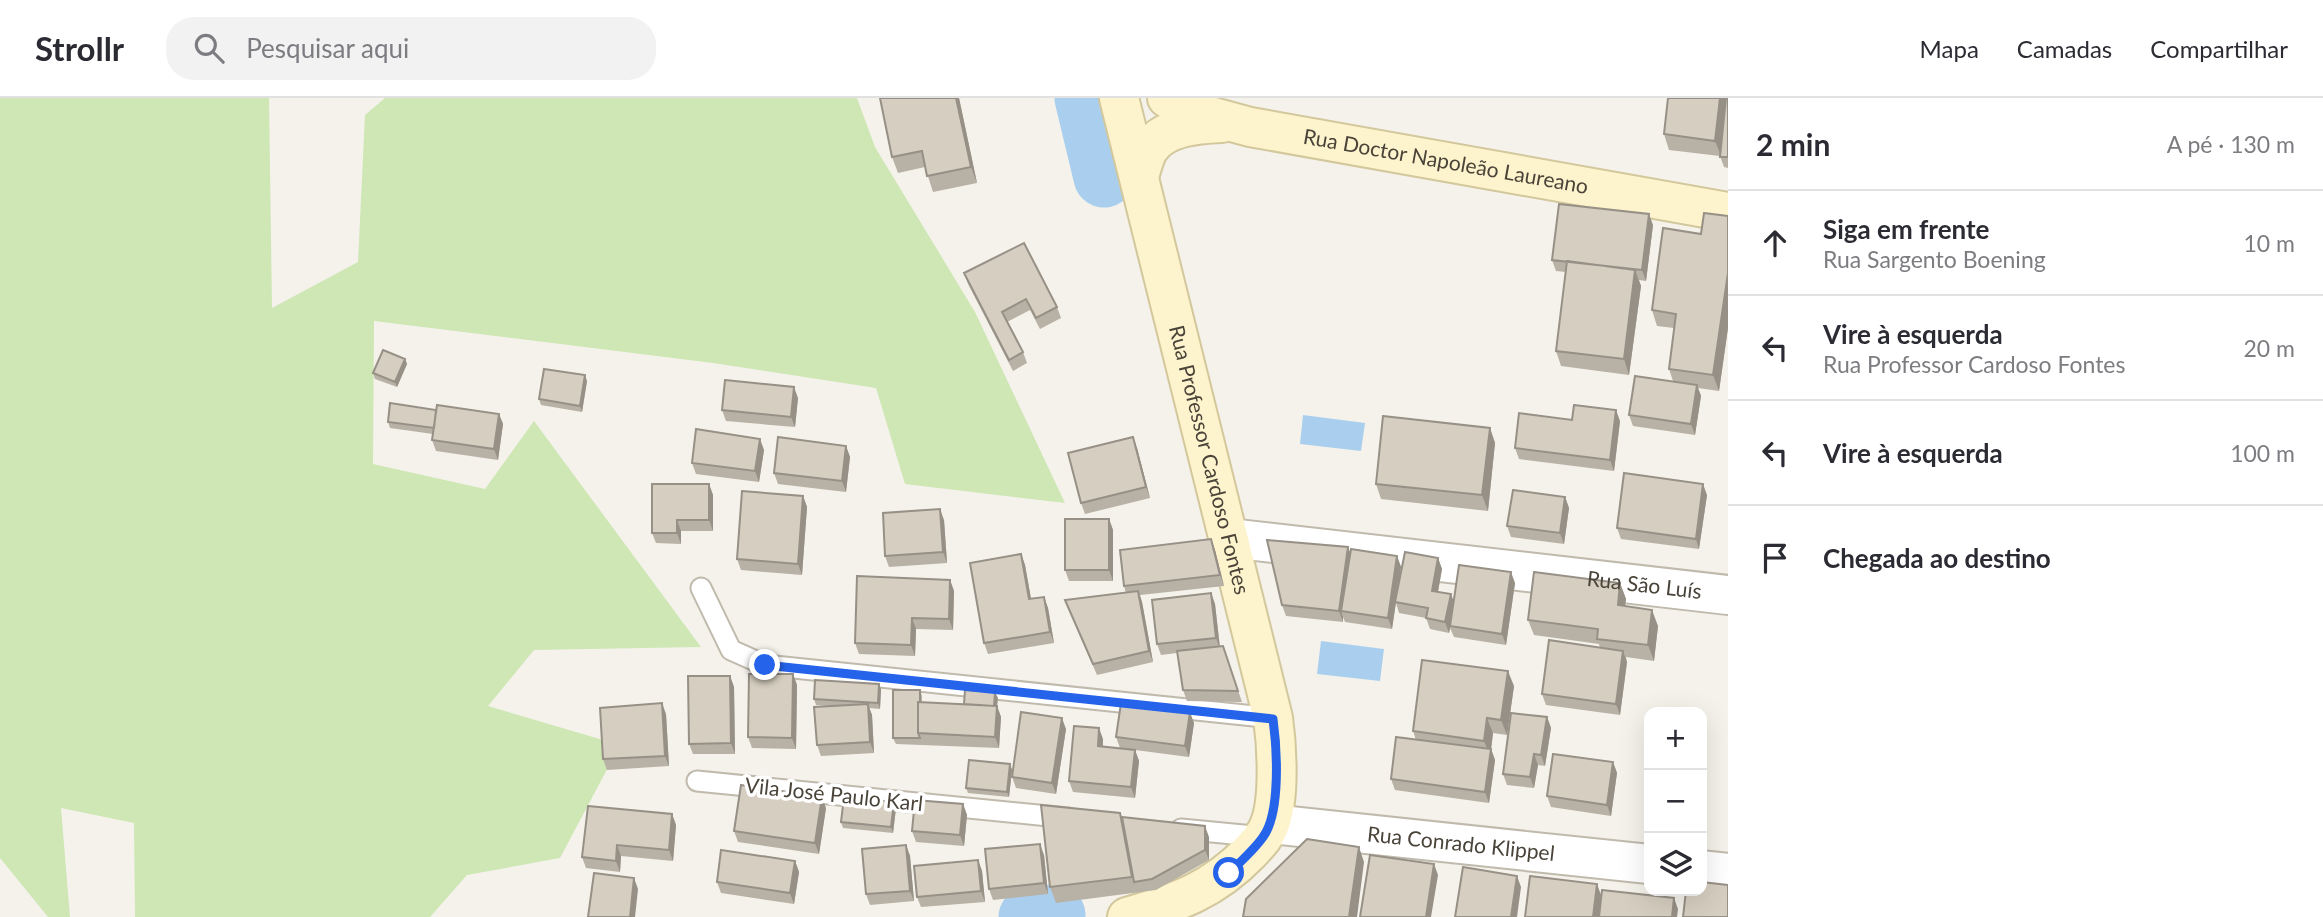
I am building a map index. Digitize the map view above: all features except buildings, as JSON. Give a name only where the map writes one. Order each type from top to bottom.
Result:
[{"type":"street","name":"Rua Professor Cardoso Fontes","points":[[1119,98],[1273,719],[1277,774],[1267,830]]},
{"type":"street","name":"Rua Doctor Napoleão Laureano","points":[[1167,98],[1233,123],[1728,212]]},
{"type":"street","points":[[1139,176],[1150,148],[1170,132],[1193,124],[1233,123]]},
{"type":"street","name":"Rua São Luís","points":[[1229,538],[1728,595]]},
{"type":"street","points":[[1127,917],[1171,904],[1205,889],[1229,873],[1267,830]]},
{"type":"street","name":"Rua Conrado Klippel","points":[[1267,830],[1644,864]]},
{"type":"street","points":[[1707,871],[1728,873]]},
{"type":"lane","points":[[702,588],[731,650],[765,665],[1273,719]]},
{"type":"lane","name":"Vila José Paulo Karl","points":[[696,781],[1084,820]]},
{"type":"lane","points":[[1167,828],[1267,830]]},
{"type":"green space","points":[[0,98],[269,98],[272,308],[358,262],[365,115],[385,98],[857,98],[875,147],[975,312],[1065,503],[905,484],[876,388],[713,363],[374,321],[373,464],[485,489],[534,421],[701,647],[534,650],[488,706],[620,745],[560,858],[467,875],[430,917],[135,917],[134,823],[61,808],[70,917],[48,917],[0,858]]},
{"type":"water","points":[[1303,415],[1365,423],[1361,451],[1300,444]]},
{"type":"water","points":[[1321,641],[1384,649],[1380,681],[1317,674]]},
{"type":"waterway","points":[[1085,98],[1104,177]]},
{"type":"waterway","points":[[1029,917],[1055,915]]},
{"type":"route","points":[[765,665],[1273,719],[1277,774],[1271,824],[1264,837],[1229,873]]}]
